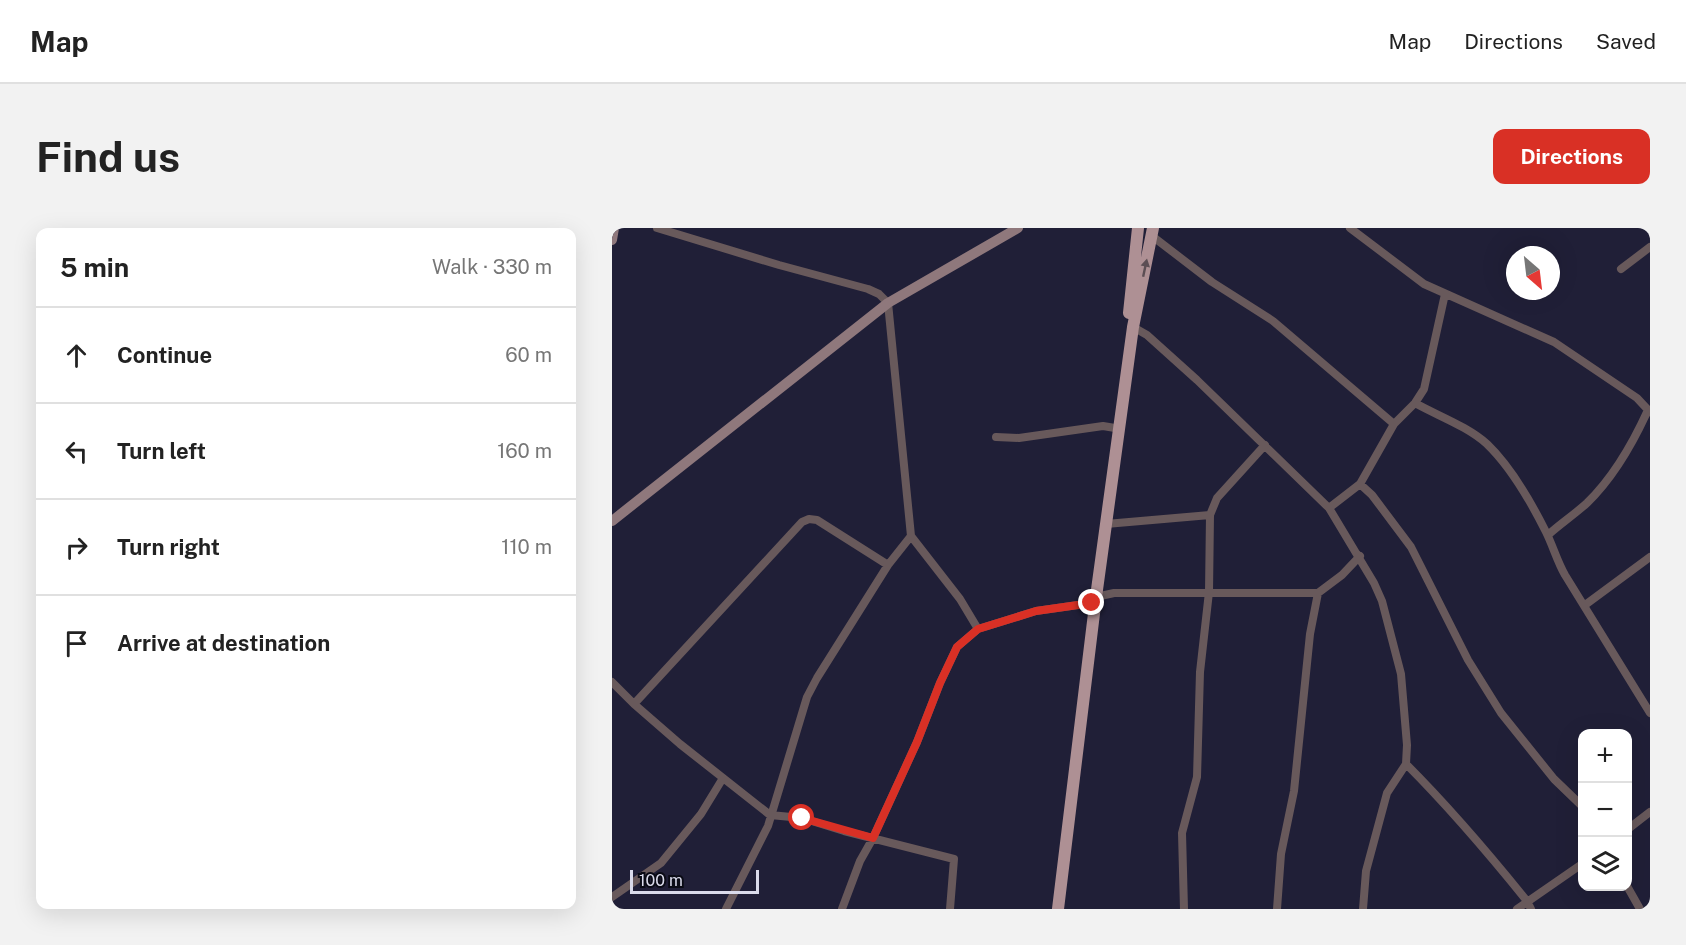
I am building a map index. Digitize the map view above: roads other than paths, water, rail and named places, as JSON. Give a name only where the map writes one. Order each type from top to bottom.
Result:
[{"type":"main road","points":[[612,240],[614,228]]},
{"type":"main road","points":[[612,521],[888,303],[1018,228]]},
{"type":"main road","points":[[1057,909],[1137,229]]},
{"type":"main road","points":[[1094,600],[1133,327],[1152,232]]},
{"type":"street","points":[[657,228],[779,265],[859,286],[879,294],[888,303],[911,537],[960,599],[978,629]]},
{"type":"street","points":[[1350,228],[1424,284],[1534,331],[1554,342],[1637,398],[1649,411],[1610,475],[1587,503],[1548,535]]},
{"type":"street","points":[[1152,232],[1212,282],[1273,321],[1394,424]]},
{"type":"street","points":[[1621,269],[1650,247]]},
{"type":"street","points":[[1329,508],[1360,484],[1394,424],[1415,403],[1424,389],[1445,294]]},
{"type":"street","points":[[1133,327],[1147,335],[1329,508],[1360,556],[1382,601],[1401,674],[1405,709],[1406,764],[1388,793],[1366,871],[1363,909]]},
{"type":"street","points":[[1415,403],[1469,432],[1486,444],[1503,462],[1548,535],[1560,565],[1650,713]]},
{"type":"street","points":[[996,437],[1018,438],[1103,426],[1115,428]]},
{"type":"street","points":[[1184,909],[1182,833],[1197,777],[1200,672],[1209,592],[1210,515],[1217,498],[1265,445]]},
{"type":"street","points":[[1360,484],[1372,495],[1411,547],[1468,660],[1501,713],[1554,779],[1578,802]]},
{"type":"street","points":[[1106,524],[1210,515]]},
{"type":"street","points":[[634,704],[802,522],[809,519],[817,520],[888,565]]},
{"type":"street","points":[[726,909],[768,826],[807,697],[888,565],[911,537]]},
{"type":"street","points":[[842,909],[860,861],[917,742],[957,647],[978,629],[1036,611],[1094,600],[1114,593],[1318,593],[1342,575],[1360,556]]},
{"type":"street","points":[[1585,605],[1650,557]]},
{"type":"street","points":[[1277,909],[1281,854],[1294,790],[1310,634],[1318,593]]},
{"type":"street","points":[[612,682],[680,744],[770,815],[802,818],[954,860],[950,909]]},
{"type":"street","points":[[1406,764],[1428,785],[1529,905]]},
{"type":"street","points":[[612,897],[662,863],[701,814],[723,778]]},
{"type":"street","points":[[1632,826],[1650,812]]},
{"type":"street","points":[[1517,909],[1529,905],[1578,867]]},
{"type":"street","points":[[1630,891],[1640,909]]}]
